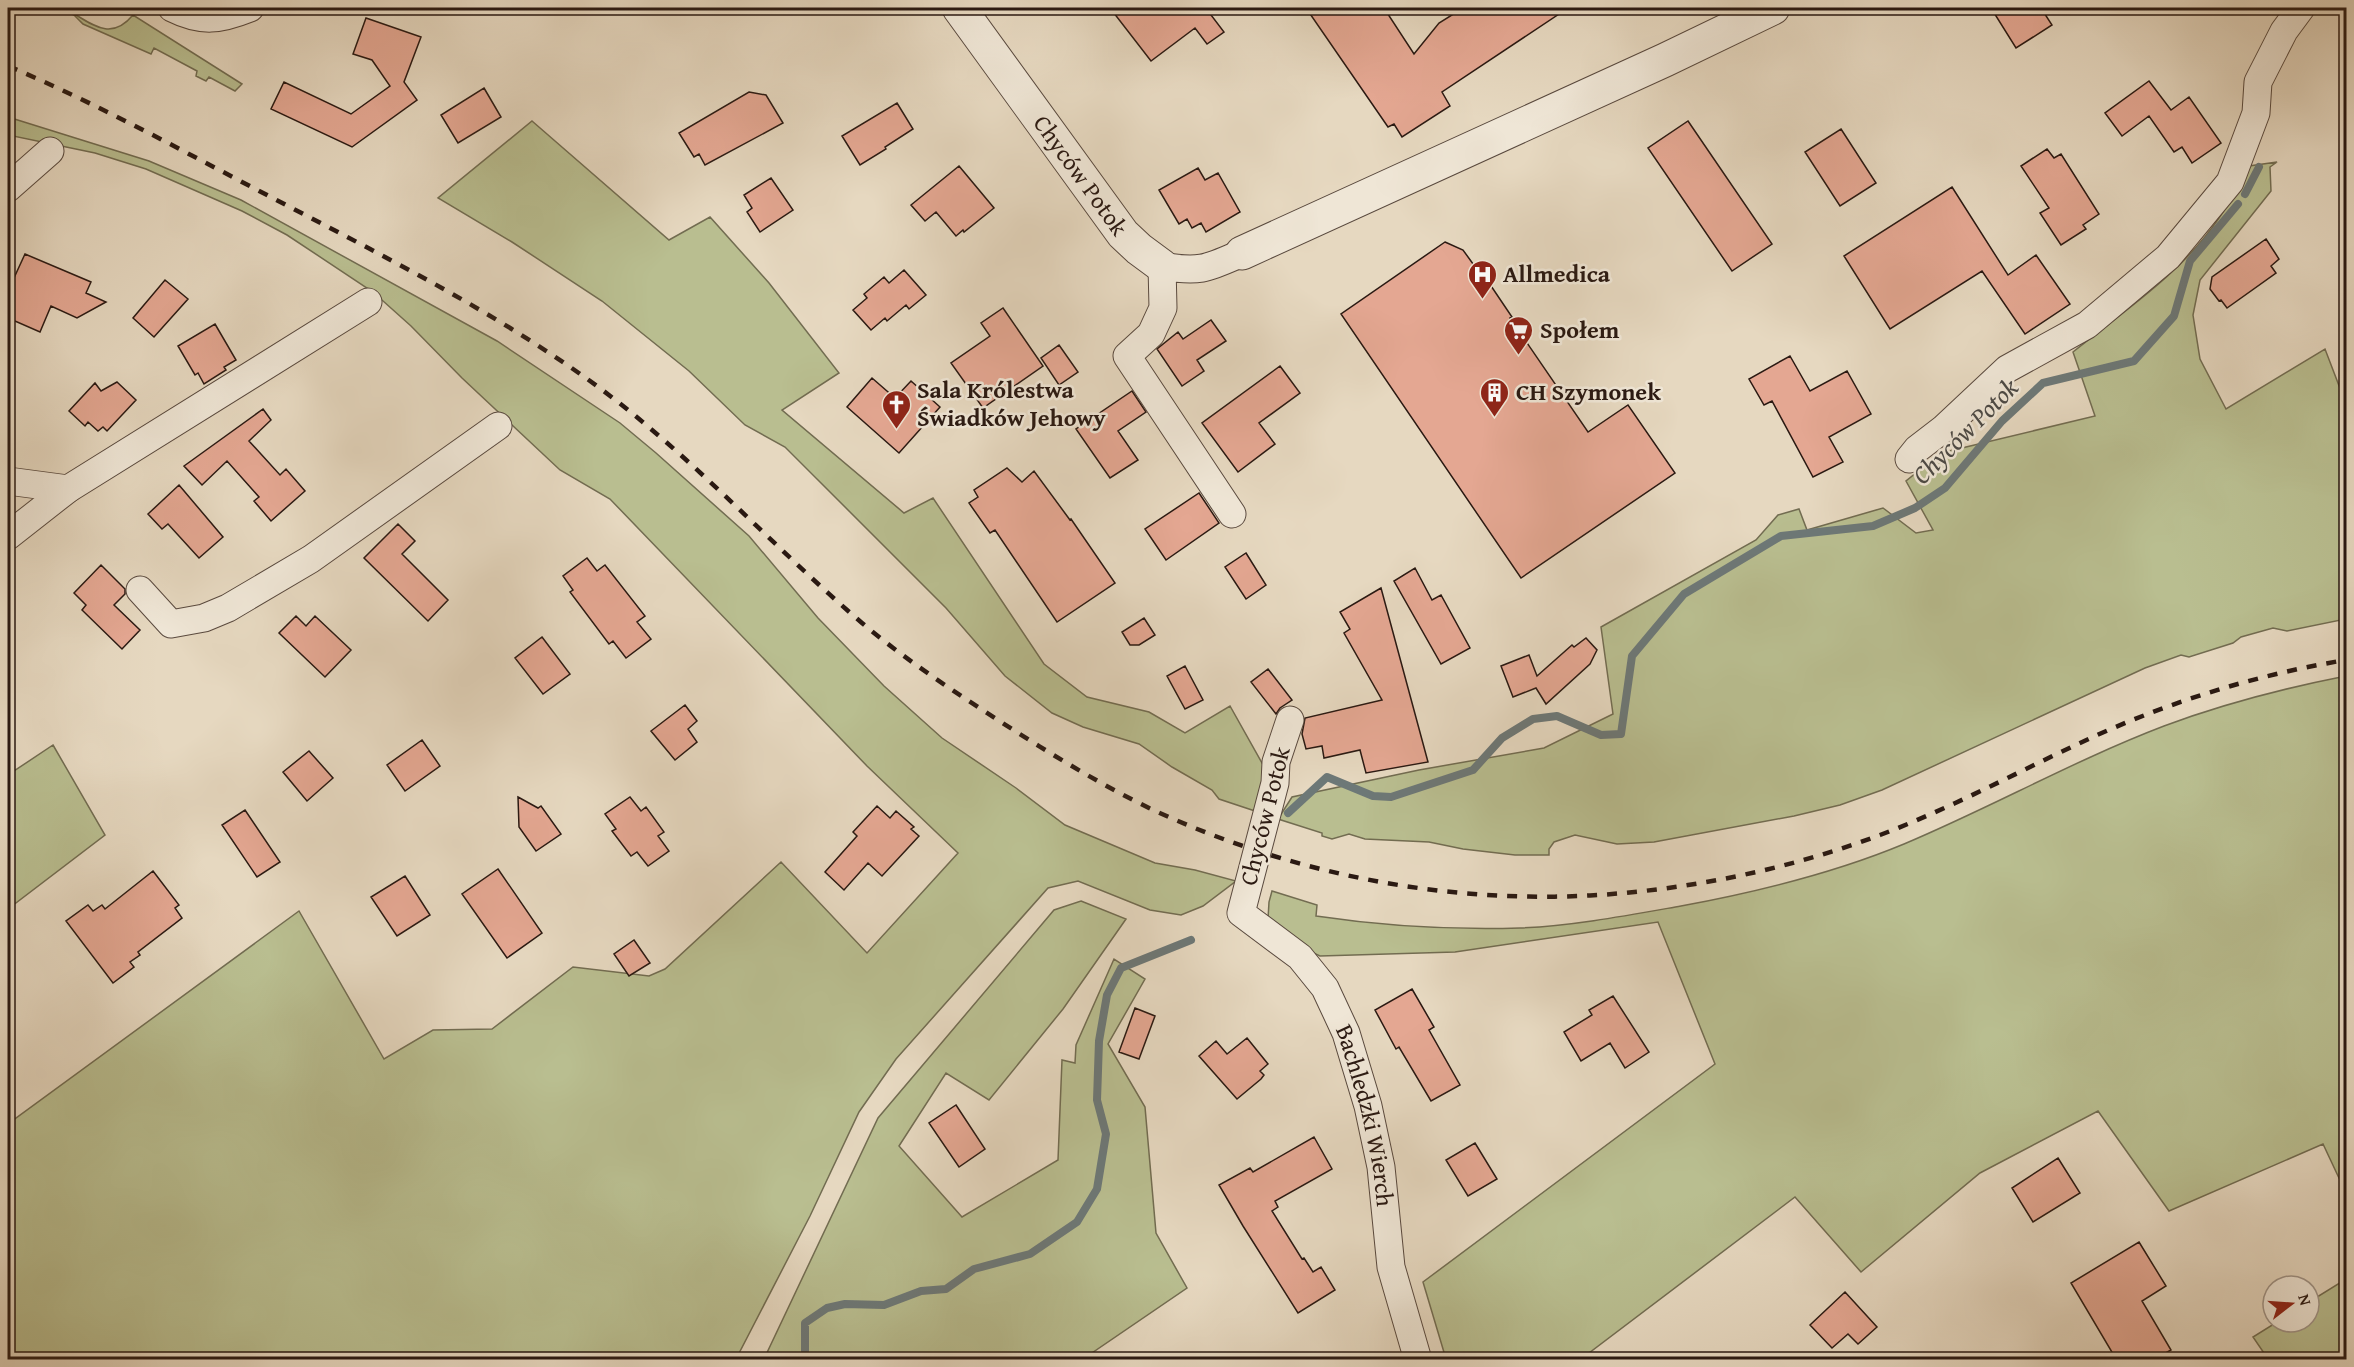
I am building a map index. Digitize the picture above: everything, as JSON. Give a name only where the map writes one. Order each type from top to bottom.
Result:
[{"type":"street","points":[[172,8],[192,16],[215,19],[250,8]]},
{"type":"street","name":"Chyców Potok","points":[[959,8],[1123,234],[1139,249],[1162,266],[1189,271],[1212,266],[1242,253]]},
{"type":"street","points":[[1242,253],[1394,182],[1516,129],[1773,8]]},
{"type":"street","points":[[1909,459],[1917,449],[1943,429],[2007,369],[2087,325],[2168,257],[2230,182],[2256,113],[2258,82],[2284,31],[2301,8]]},
{"type":"street","points":[[8,188],[51,150]]},
{"type":"street","points":[[1162,266],[1163,308],[1151,334],[1127,356],[1232,514]]},
{"type":"street","points":[[8,536],[68,489],[368,302]]},
{"type":"street","points":[[140,590],[171,624],[204,618],[228,608],[311,559],[498,426]]},
{"type":"street","points":[[8,482],[68,489]]},
{"type":"street","name":"Chyców Potok","points":[[1241,913],[1275,783],[1276,762],[1290,720]]},
{"type":"street","name":"Bachledzki Wierch","points":[[1241,913],[1300,957],[1325,988],[1346,1033],[1368,1106],[1381,1167],[1391,1267],[1418,1359]]},
{"type":"green space","points":[[59,8],[64,8],[90,24],[107,29],[124,24],[133,15],[242,84],[235,91],[209,77],[206,81],[196,76],[197,71],[154,48],[151,54],[83,24],[74,15]]},
{"type":"green space","points":[[8,117],[149,161],[241,200],[497,341],[620,423],[656,453],[749,536],[818,618],[884,686],[942,738],[1016,788],[1065,825],[1155,863],[1195,870],[1236,881],[1203,906],[1181,915],[1150,910],[1078,881],[1048,888],[896,1059],[859,1112],[810,1216],[736,1359],[8,1359],[8,1124],[299,911],[384,1059],[433,1030],[492,1029],[573,967],[649,976],[665,969],[781,862],[867,953],[958,853],[867,766],[610,499],[560,470],[373,292],[287,235],[242,211],[146,169],[95,153],[8,135]]},
{"type":"green space","points":[[532,121],[669,240],[710,217],[769,283],[839,373],[782,410],[904,513],[933,498],[1044,664],[1087,697],[1149,712],[1185,733],[1230,706],[1271,779],[1261,813],[1219,799],[1212,790],[1172,767],[1139,744],[1083,727],[1052,713],[1005,676],[946,608],[785,447],[745,425],[689,371],[602,301],[512,242],[438,198]]},
{"type":"green space","points":[[2277,162],[2270,167],[2271,191],[2200,280],[2193,315],[2200,359],[2226,409],[2325,349],[2346,404],[2346,619],[2287,631],[2273,628],[2241,637],[2233,643],[2189,657],[2181,655],[2145,668],[1882,790],[1840,805],[1794,816],[1654,842],[1617,844],[1575,835],[1554,842],[1549,849],[1549,855],[1515,855],[1463,849],[1429,842],[1365,839],[1349,834],[1332,839],[1322,836],[1322,833],[1278,819],[1292,797],[1419,770],[1544,748],[1613,714],[1601,627],[1756,540],[1778,515],[1799,509],[1807,530],[1883,508],[1916,533],[1933,530],[1906,481],[1941,453],[2095,416],[2073,352],[2151,290],[2188,256],[2223,212],[2249,166]]},
{"type":"green space","points":[[2346,676],[2346,1193],[2323,1144],[2169,1211],[2098,1111],[1980,1173],[1861,1272],[1795,1197],[1581,1359],[1446,1359],[1423,1282],[1715,1064],[1658,922],[1455,952],[1320,956],[1283,939],[1268,919],[1272,891],[1317,905],[1316,916],[1392,925],[1469,928],[1560,925],[1709,901],[1794,881],[1877,855],[1937,830],[2131,739],[2186,718],[2254,697]]},
{"type":"green space","points":[[53,745],[105,835],[8,909],[8,775]]},
{"type":"green space","points":[[1081,901],[1126,919],[1063,1009],[989,1100],[946,1073],[899,1146],[962,1217],[1058,1160],[1062,1060],[1075,1063],[1076,1045],[1114,959],[1145,979],[1108,1044],[1145,1107],[1156,1233],[1187,1288],[1083,1359],[764,1359],[878,1118],[1054,910]]},
{"type":"green space","points":[[2346,1279],[2346,1359],[2268,1359],[2253,1337],[2261,1332],[2261,1334],[2321,1334],[2321,1295]]},
{"type":"building","points":[[1110,8],[1222,8],[1211,15],[1224,32],[1207,44],[1195,28],[1151,61]]},
{"type":"building","points":[[1306,8],[1384,8],[1414,54],[1439,23],[1463,8],[1568,8],[1442,92],[1450,106],[1402,137],[1394,124],[1388,127]]},
{"type":"building","points":[[1991,8],[2041,8],[2052,25],[2016,48]]},
{"type":"building","points":[[366,18],[421,37],[404,82],[417,100],[352,147],[271,109],[284,82],[351,114],[390,86],[372,60],[353,54]]},
{"type":"building","points":[[2149,81],[2171,110],[2189,97],[2221,143],[2192,163],[2182,147],[2174,152],[2149,116],[2122,136],[2105,113]]},
{"type":"building","points":[[484,88],[501,117],[458,143],[441,115]]},
{"type":"building","points":[[749,92],[766,95],[783,123],[705,165],[699,154],[694,157],[679,133]]},
{"type":"building","points":[[897,103],[913,129],[860,165],[842,136]]},
{"type":"building","points":[[1688,121],[1772,244],[1732,271],[1648,148]]},
{"type":"building","points":[[1841,129],[1876,183],[1840,206],[1805,152]]},
{"type":"building","points":[[2047,149],[2054,158],[2061,154],[2099,214],[2083,225],[2086,229],[2061,245],[2040,213],[2049,208],[2021,166]]},
{"type":"building","points":[[959,166],[994,208],[956,236],[936,212],[925,221],[911,205]]},
{"type":"building","points":[[1198,168],[1205,180],[1218,173],[1240,212],[1206,232],[1201,223],[1192,228],[1187,219],[1179,224],[1159,190]]},
{"type":"building","points":[[771,178],[793,210],[760,232],[747,212],[752,208],[744,195]]},
{"type":"building","points":[[1952,187],[2008,275],[2036,255],[2070,304],[2025,334],[1982,271],[1890,329],[1844,256]]},
{"type":"building","points":[[2266,239],[2279,259],[2271,266],[2276,273],[2227,308],[2210,289],[2212,277]]},
{"type":"building","name":"CH Szymonek","points":[[1445,242],[1463,250],[1481,275],[1483,274],[1512,317],[1510,318],[1588,432],[1628,405],[1675,473],[1521,578],[1341,314]]},
{"type":"building","points":[[25,254],[91,282],[86,293],[106,302],[77,318],[51,306],[40,332],[8,318],[8,291]]},
{"type":"building","points":[[904,270],[926,295],[909,309],[906,305],[887,321],[885,318],[871,330],[853,310],[867,298],[864,294],[884,277],[889,283]]},
{"type":"building","points":[[165,280],[188,299],[154,337],[133,318]]},
{"type":"building","points":[[1003,308],[1043,366],[983,408],[951,363],[990,336],[981,323]]},
{"type":"building","points":[[1211,320],[1226,341],[1197,360],[1204,371],[1182,386],[1157,349],[1178,332],[1183,339]]},
{"type":"building","points":[[215,324],[236,360],[224,367],[226,370],[204,384],[198,373],[195,375],[178,346]]},
{"type":"building","points":[[1059,345],[1078,372],[1059,385],[1041,358]]},
{"type":"building","points":[[1790,356],[1810,391],[1847,371],[1871,414],[1829,437],[1843,462],[1813,477],[1772,401],[1764,405],[1749,379]]},
{"type":"building","points":[[1280,366],[1300,393],[1259,423],[1275,444],[1238,472],[1202,423]]},
{"type":"building","name":"Sala Królestwa Świadków Jehowy","points":[[872,378],[895,398],[911,381],[940,407],[899,453],[847,407]]},
{"type":"building","points":[[117,382],[136,400],[107,431],[103,427],[98,431],[88,422],[85,426],[69,411],[95,383],[101,391]]},
{"type":"building","points":[[1132,391],[1146,412],[1118,431],[1138,460],[1110,478],[1076,429]]},
{"type":"building","points":[[263,409],[271,420],[249,441],[280,475],[286,469],[305,491],[271,521],[254,501],[259,497],[227,461],[202,485],[184,466]]},
{"type":"building","points":[[1007,468],[1022,482],[1034,471],[1071,519],[1115,583],[1057,622],[995,530],[990,533],[969,503],[978,497],[974,490]]},
{"type":"building","points":[[179,485],[223,537],[199,558],[168,524],[162,529],[148,514]]},
{"type":"building","points":[[1199,493],[1219,523],[1166,560],[1145,529]]},
{"type":"building","points":[[398,524],[415,541],[402,554],[448,600],[428,621],[364,558]]},
{"type":"building","points":[[1246,553],[1266,585],[1246,599],[1225,567]]},
{"type":"building","points":[[587,558],[597,571],[605,565],[645,616],[637,622],[651,639],[626,658],[613,641],[609,644],[570,592],[573,590],[563,576]]},
{"type":"building","points":[[101,565],[125,589],[125,594],[114,605],[140,630],[122,649],[82,610],[86,605],[74,593]]},
{"type":"building","points":[[1415,568],[1432,600],[1441,595],[1470,648],[1441,664],[1394,581]]},
{"type":"building","points":[[1381,588],[1428,762],[1366,773],[1360,750],[1324,758],[1322,746],[1306,749],[1302,734],[1305,718],[1382,700],[1344,633],[1350,629],[1340,612]]},
{"type":"building","points":[[296,616],[306,626],[315,616],[351,650],[325,677],[279,633]]},
{"type":"building","points":[[1144,618],[1155,635],[1139,645],[1130,645],[1122,632]]},
{"type":"building","points":[[542,637],[570,674],[543,694],[515,658]]},
{"type":"building","points":[[1586,638],[1597,650],[1590,664],[1546,704],[1536,688],[1513,697],[1501,666],[1529,655],[1537,676],[1572,645],[1574,647]]},
{"type":"building","points":[[1185,666],[1203,700],[1185,709],[1167,676]]},
{"type":"building","points":[[1268,669],[1292,700],[1280,708],[1276,714],[1251,682]]},
{"type":"building","points":[[685,705],[697,721],[688,729],[697,742],[675,760],[651,731]]},
{"type":"building","points":[[422,740],[440,766],[405,791],[387,765]]},
{"type":"building","points":[[309,751],[333,778],[307,801],[283,772]]},
{"type":"building","points":[[518,797],[538,808],[541,806],[561,834],[536,851],[519,827]]},
{"type":"building","points":[[630,797],[641,811],[646,807],[664,832],[658,836],[669,851],[648,866],[637,852],[631,856],[612,831],[616,829],[605,814]]},
{"type":"building","points":[[877,806],[890,818],[896,811],[914,827],[911,829],[919,836],[882,876],[868,863],[844,890],[825,872],[857,836],[853,832]]},
{"type":"building","points":[[245,810],[280,862],[257,877],[222,825]]},
{"type":"building","points":[[498,869],[542,933],[507,958],[462,894]]},
{"type":"building","points":[[153,871],[179,905],[175,908],[182,918],[138,952],[140,955],[130,962],[134,967],[113,983],[66,921],[88,905],[93,911],[102,905],[105,909]]},
{"type":"building","points":[[405,876],[430,915],[397,936],[371,897]]},
{"type":"building","points":[[634,940],[650,963],[629,976],[614,954]]},
{"type":"building","points":[[1412,989],[1434,1027],[1429,1030],[1460,1085],[1431,1101],[1399,1047],[1396,1049],[1375,1010]]},
{"type":"building","points":[[1613,996],[1649,1052],[1625,1068],[1610,1043],[1581,1061],[1564,1032],[1592,1015],[1589,1010]]},
{"type":"building","points":[[1135,1008],[1155,1016],[1139,1059],[1119,1052]]},
{"type":"building","points":[[1247,1038],[1268,1064],[1260,1071],[1264,1075],[1261,1079],[1237,1099],[1199,1056],[1216,1041],[1227,1054]]},
{"type":"building","points":[[956,1105],[985,1149],[959,1167],[929,1123]]},
{"type":"building","points":[[1314,1137],[1332,1169],[1275,1201],[1278,1207],[1272,1211],[1302,1259],[1304,1258],[1313,1272],[1321,1267],[1335,1290],[1298,1313],[1219,1185],[1250,1168],[1253,1172]]},
{"type":"building","points":[[1475,1143],[1497,1179],[1468,1196],[1446,1160]]},
{"type":"building","points":[[2058,1158],[2080,1193],[2033,1222],[2012,1188]]},
{"type":"building","points":[[2139,1242],[2166,1286],[2142,1301],[2171,1350],[2155,1359],[2116,1359],[2071,1283]]},
{"type":"building","points":[[1845,1292],[1877,1327],[1858,1344],[1848,1334],[1832,1348],[1810,1325]]},
{"type":"waterway","name":"Chyców Potok","points":[[2245,194],[2259,167]]},
{"type":"waterway","name":"Chyców Potok","points":[[1288,813],[1327,777],[1373,796],[1391,797],[1473,770],[1502,738],[1533,719],[1557,716],[1601,735],[1621,734],[1632,656],[1684,594],[1781,536],[1873,526],[1915,508],[1945,488],[2002,421],[2043,383],[2134,361],[2174,316],[2190,261],[2238,204]]},
{"type":"waterway","name":"Chyców Potok","points":[[805,1360],[805,1323],[827,1308],[845,1304],[884,1305],[921,1291],[946,1289],[974,1269],[1030,1254],[1077,1222],[1097,1189],[1106,1134],[1097,1100],[1099,1041],[1107,995],[1121,968],[1191,940]]},
{"type":"railway","points":[[8,66],[115,116],[369,248],[485,313],[561,360],[632,413],[666,442],[829,594],[879,637],[948,687],[1055,756],[1149,808],[1205,832],[1321,869],[1381,882],[1441,891],[1502,896],[1624,893],[1689,885],[1754,873],[1849,846],[1908,824],[2095,736],[2156,711],[2250,681],[2346,660]]},
{"type":"place","name":"Allmedica","points":[[1482,300]]},
{"type":"place","name":"Społem","points":[[1519,356]]},
{"type":"place","name":"CH Szymonek","points":[[1495,418]]},
{"type":"place","name":"Sala Królestwa Świadków Jehowy","points":[[896,430]]}]
